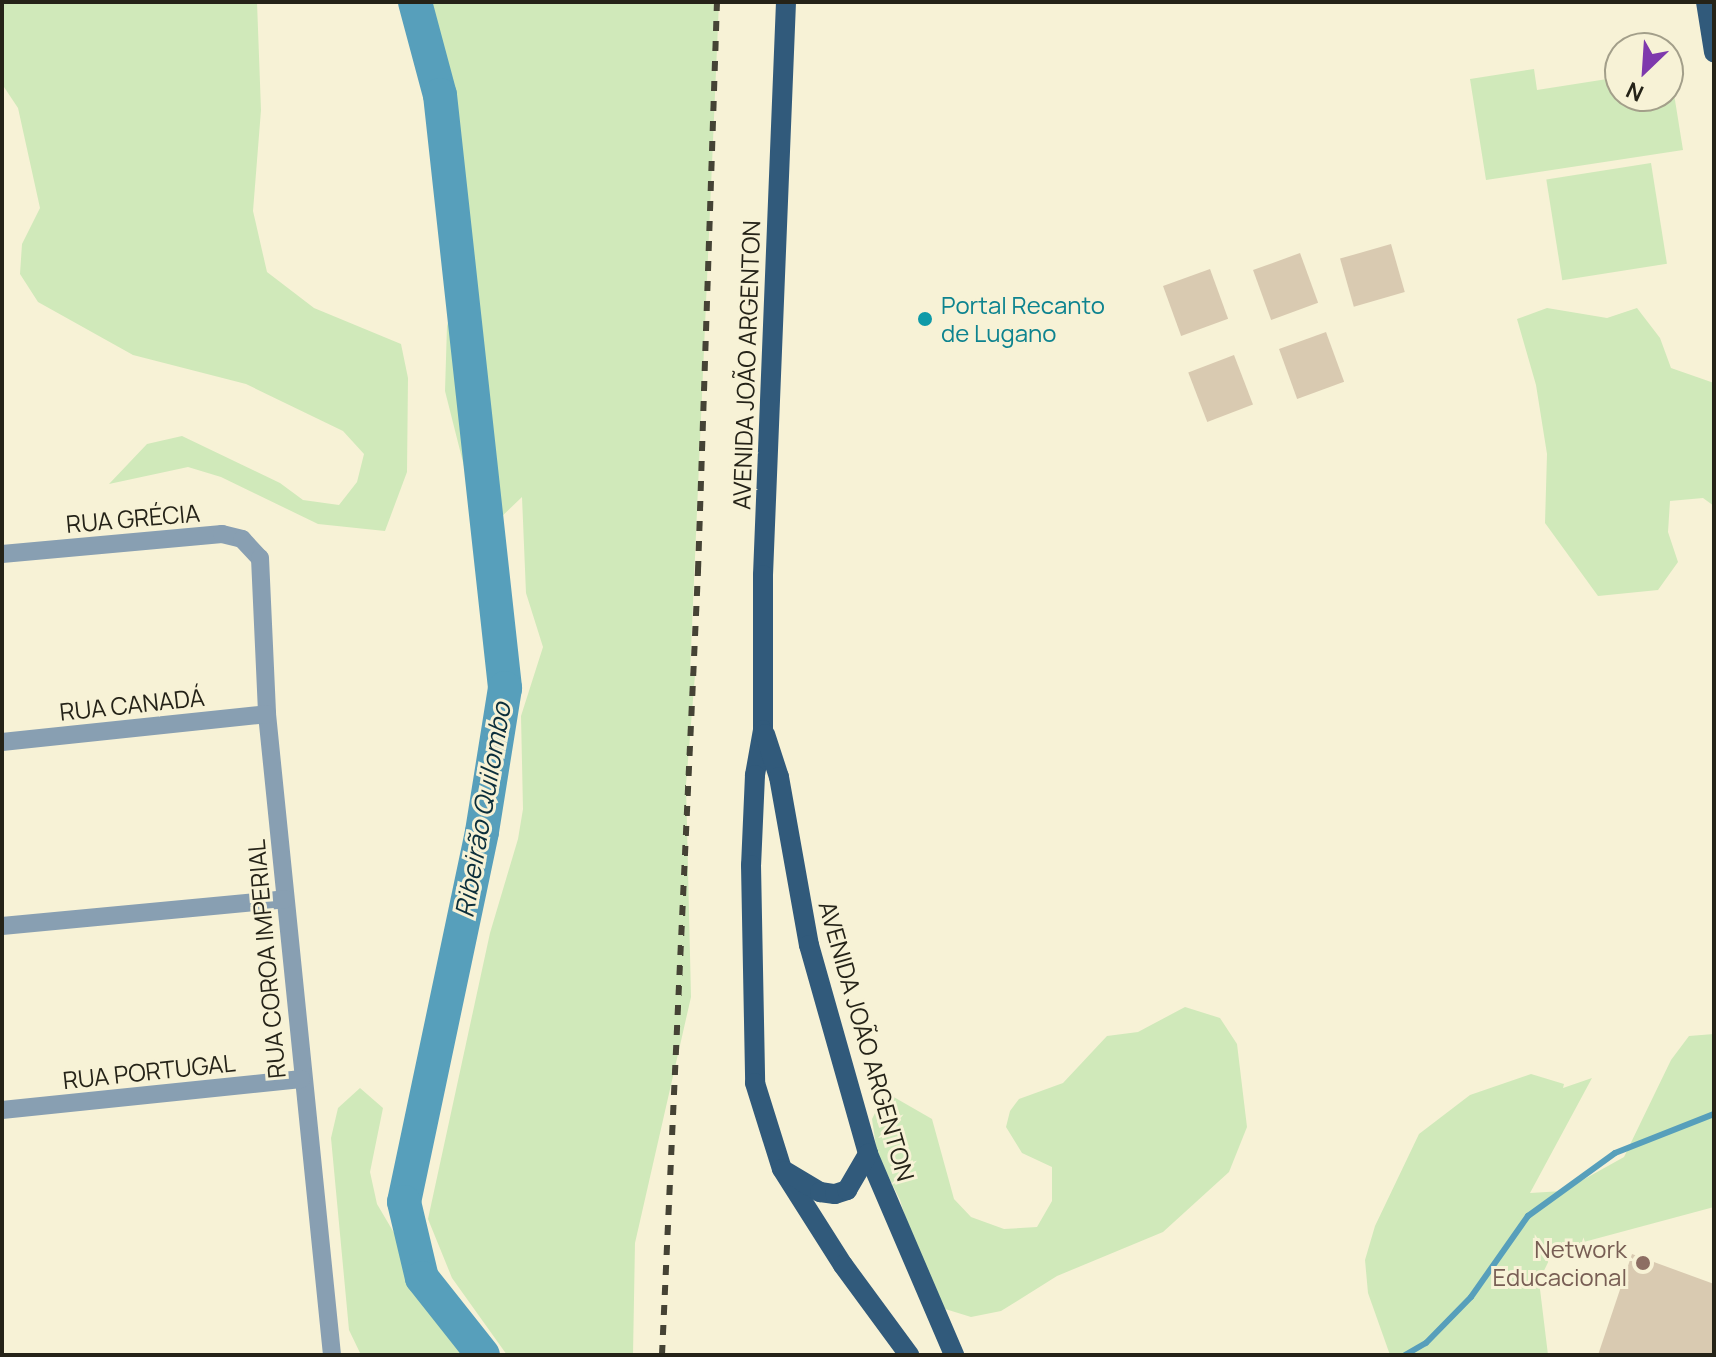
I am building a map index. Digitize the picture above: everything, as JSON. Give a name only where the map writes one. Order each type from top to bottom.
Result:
[{"type":"main road","name":"AVENIDA JOÃO ARGENTON","points":[[786,2],[763,575],[763,730],[755,775],[749,955],[755,1083],[782,1169],[843,1265],[909,1355]]},
{"type":"main road","points":[[1706,2],[1714,52]]},
{"type":"main road","name":"AVENIDA JOÃO ARGENTON","points":[[763,730],[779,777],[809,945],[868,1154],[954,1355]]},
{"type":"main road","points":[[782,1169],[820,1192],[835,1194],[847,1190],[868,1154]]},
{"type":"street","name":"RUA GRÉCIA","points":[[2,554],[222,534],[242,539],[260,558]]},
{"type":"street","name":"RUA COROA IMPERIAL","points":[[260,558],[267,714],[301,1079],[332,1355]]},
{"type":"street","name":"RUA CANADÁ","points":[[2,742],[267,714]]},
{"type":"street","points":[[2,926],[285,899]]},
{"type":"street","name":"RUA PORTUGAL","points":[[2,1110],[301,1079]]},
{"type":"green space","points":[[2,2],[257,2],[261,110],[253,211],[267,272],[314,308],[401,344],[408,378],[407,472],[385,531],[318,524],[221,477],[188,467],[109,484],[147,444],[182,436],[280,483],[303,500],[339,505],[357,482],[364,454],[343,431],[246,384],[133,355],[38,302],[20,274],[22,244],[40,208],[18,108],[2,84]]},
{"type":"green space","points":[[404,2],[719,2],[690,673],[695,675],[686,785],[691,997],[635,1243],[633,1355],[507,1355],[452,1278],[428,1219],[490,933],[518,839],[523,809],[521,716],[543,647],[526,593],[522,497],[498,520],[483,516],[473,502],[445,391],[447,326],[461,278],[457,211],[423,53]]},
{"type":"green space","points":[[1534,69],[1537,90],[1604,80],[1604,112],[1677,112],[1683,150],[1486,180],[1470,79]]},
{"type":"green space","points":[[1651,163],[1667,264],[1562,280],[1546,180]]},
{"type":"green space","points":[[1547,308],[1607,318],[1637,308],[1660,338],[1671,368],[1714,383],[1714,506],[1703,498],[1670,501],[1668,532],[1678,562],[1658,590],[1598,596],[1545,523],[1547,454],[1536,385],[1517,319]]},
{"type":"green space","points":[[1185,1007],[1220,1018],[1237,1044],[1247,1127],[1229,1172],[1163,1232],[1057,1276],[1001,1311],[971,1317],[942,1308],[925,1281],[900,1200],[877,1153],[872,1119],[879,1105],[892,1096],[932,1119],[954,1199],[971,1217],[1004,1229],[1037,1227],[1052,1201],[1052,1167],[1022,1153],[1006,1127],[1010,1111],[1019,1099],[1063,1083],[1107,1036],[1138,1032]]},
{"type":"green space","points":[[1714,1034],[1714,1207],[1554,1250],[1539,1281],[1548,1355],[1390,1355],[1368,1293],[1365,1260],[1375,1226],[1419,1134],[1470,1095],[1531,1074],[1564,1084],[1563,1088],[1592,1078],[1530,1193],[1563,1191],[1624,1157],[1671,1060],[1689,1036]]},
{"type":"green space","points":[[360,1088],[383,1108],[370,1172],[377,1204],[466,1355],[361,1355],[349,1330],[331,1138],[338,1108]]},
{"type":"building","points":[[1391,244],[1405,292],[1354,307],[1340,259]]},
{"type":"building","points":[[1300,253],[1318,303],[1271,320],[1253,270]]},
{"type":"building","points":[[1210,269],[1228,319],[1181,336],[1163,286]]},
{"type":"building","points":[[1326,332],[1344,382],[1297,399],[1279,349]]},
{"type":"building","points":[[1234,355],[1253,404],[1207,422],[1188,373]]},
{"type":"building","points":[[1632,1254],[1714,1284],[1714,1355],[1598,1355]]},
{"type":"waterway","name":"Ribeirão Quilombo","points":[[415,2],[440,95],[505,688],[482,832],[404,1202],[422,1278],[483,1355]]},
{"type":"waterway","points":[[1405,1355],[1426,1343],[1471,1297],[1528,1216],[1615,1153],[1714,1114]]},
{"type":"railway","points":[[662,1355],[698,571],[717,2]]},
{"type":"place","name":"Portal Recanto de Lugano","points":[[925,319]]},
{"type":"place","name":"Network Educacional","points":[[1643,1263]]}]
